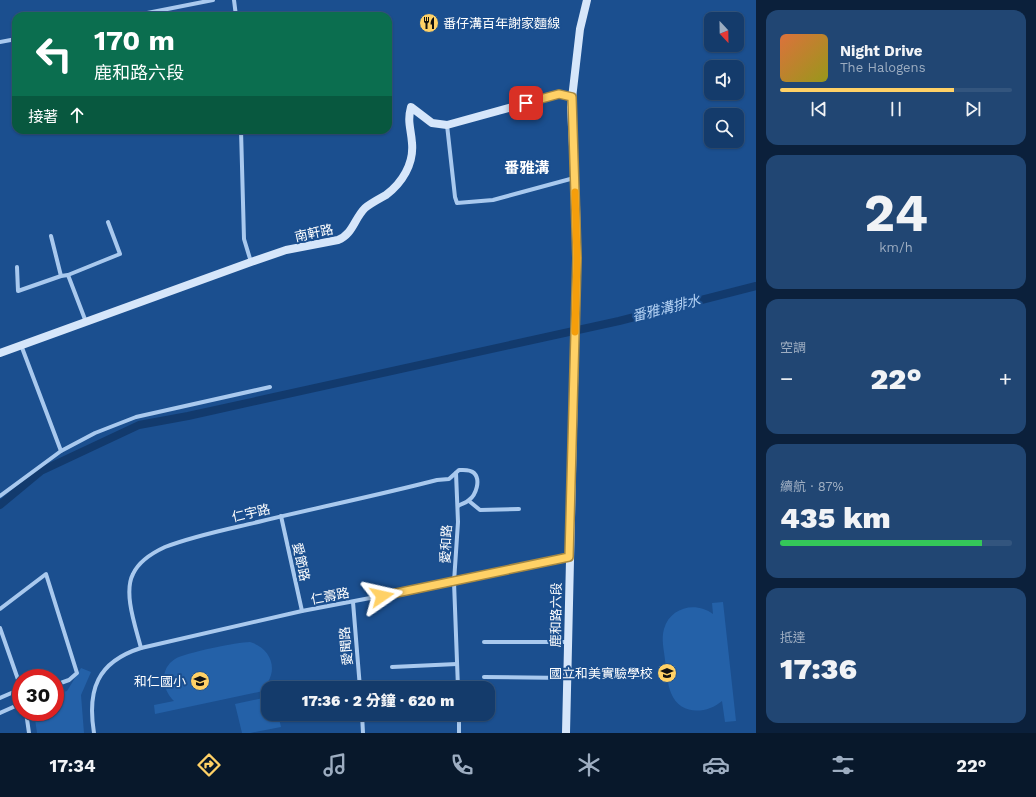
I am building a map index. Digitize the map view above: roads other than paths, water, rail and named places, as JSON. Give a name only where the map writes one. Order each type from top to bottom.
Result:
[{"type":"main road","name":"鹿和路六段","points":[[566,733],[577,258],[572,97],[580,29],[587,0]]},
{"type":"main road","points":[[447,125],[559,94],[572,97]]},
{"type":"main road","name":"南軒路","points":[[0,354],[21,345],[286,250],[333,242],[344,238],[350,232],[365,208],[397,185],[409,167],[412,144],[408,118],[411,107],[432,123],[447,125]]},
{"type":"street","points":[[152,12],[213,0]]},
{"type":"street","points":[[234,0],[236,12]]},
{"type":"street","points":[[0,42],[12,40]]},
{"type":"street","points":[[447,125],[455,197],[457,203],[493,200],[574,178]]},
{"type":"street","points":[[241,134],[244,239],[251,262]]},
{"type":"street","points":[[16,266],[18,291],[68,275],[120,254],[108,222]]},
{"type":"street","points":[[51,236],[61,276]]},
{"type":"street","points":[[68,275],[86,322]]},
{"type":"street","points":[[21,345],[61,451]]},
{"type":"street","points":[[0,496],[61,451],[95,433],[136,417],[270,387]]},
{"type":"street","points":[[456,473],[459,470],[468,469],[474,473],[477,480],[476,488],[469,501],[458,506]]},
{"type":"street","name":"愛和路","points":[[456,473],[458,506],[454,582],[458,681]]},
{"type":"street","name":"仁宇路","points":[[141,648],[132,613],[130,581],[132,574],[140,563],[152,554],[164,548],[204,534],[437,480],[449,479],[456,473]]},
{"type":"street","points":[[469,501],[480,510],[519,509]]},
{"type":"street","name":"愛節路","points":[[281,516],[302,611]]},
{"type":"street","name":"仁壽路","points":[[94,733],[91,703],[96,685],[100,677],[111,664],[128,652],[302,611],[454,582],[569,557]]},
{"type":"street","points":[[0,609],[46,574],[77,673],[70,680],[64,682]]},
{"type":"street","name":"愛聞路","points":[[353,602],[359,681]]},
{"type":"street","points":[[0,628],[14,669]]},
{"type":"street","points":[[484,642],[568,642]]},
{"type":"street","points":[[392,667],[457,664]]},
{"type":"street","points":[[484,677],[567,678]]},
{"type":"street","points":[[0,698],[12,694]]},
{"type":"street","points":[[0,713],[12,708]]},
{"type":"street","points":[[27,721],[29,733]]},
{"type":"street","points":[[362,721],[363,733]]},
{"type":"street","points":[[459,721],[460,733]]},
{"type":"waterway","name":"番雅溝排水","points":[[0,505],[41,471],[139,425],[188,416],[619,321],[756,286]]},
{"type":"place","name":"番仔溝百年謝家麵線","points":[[429,23]]},
{"type":"place","name":"國立和美實驗學校","points":[[667,673]]},
{"type":"place","name":"和仁國小","points":[[200,681]]},
{"type":"district","name":"番雅溝","points":[[527,168]]}]
